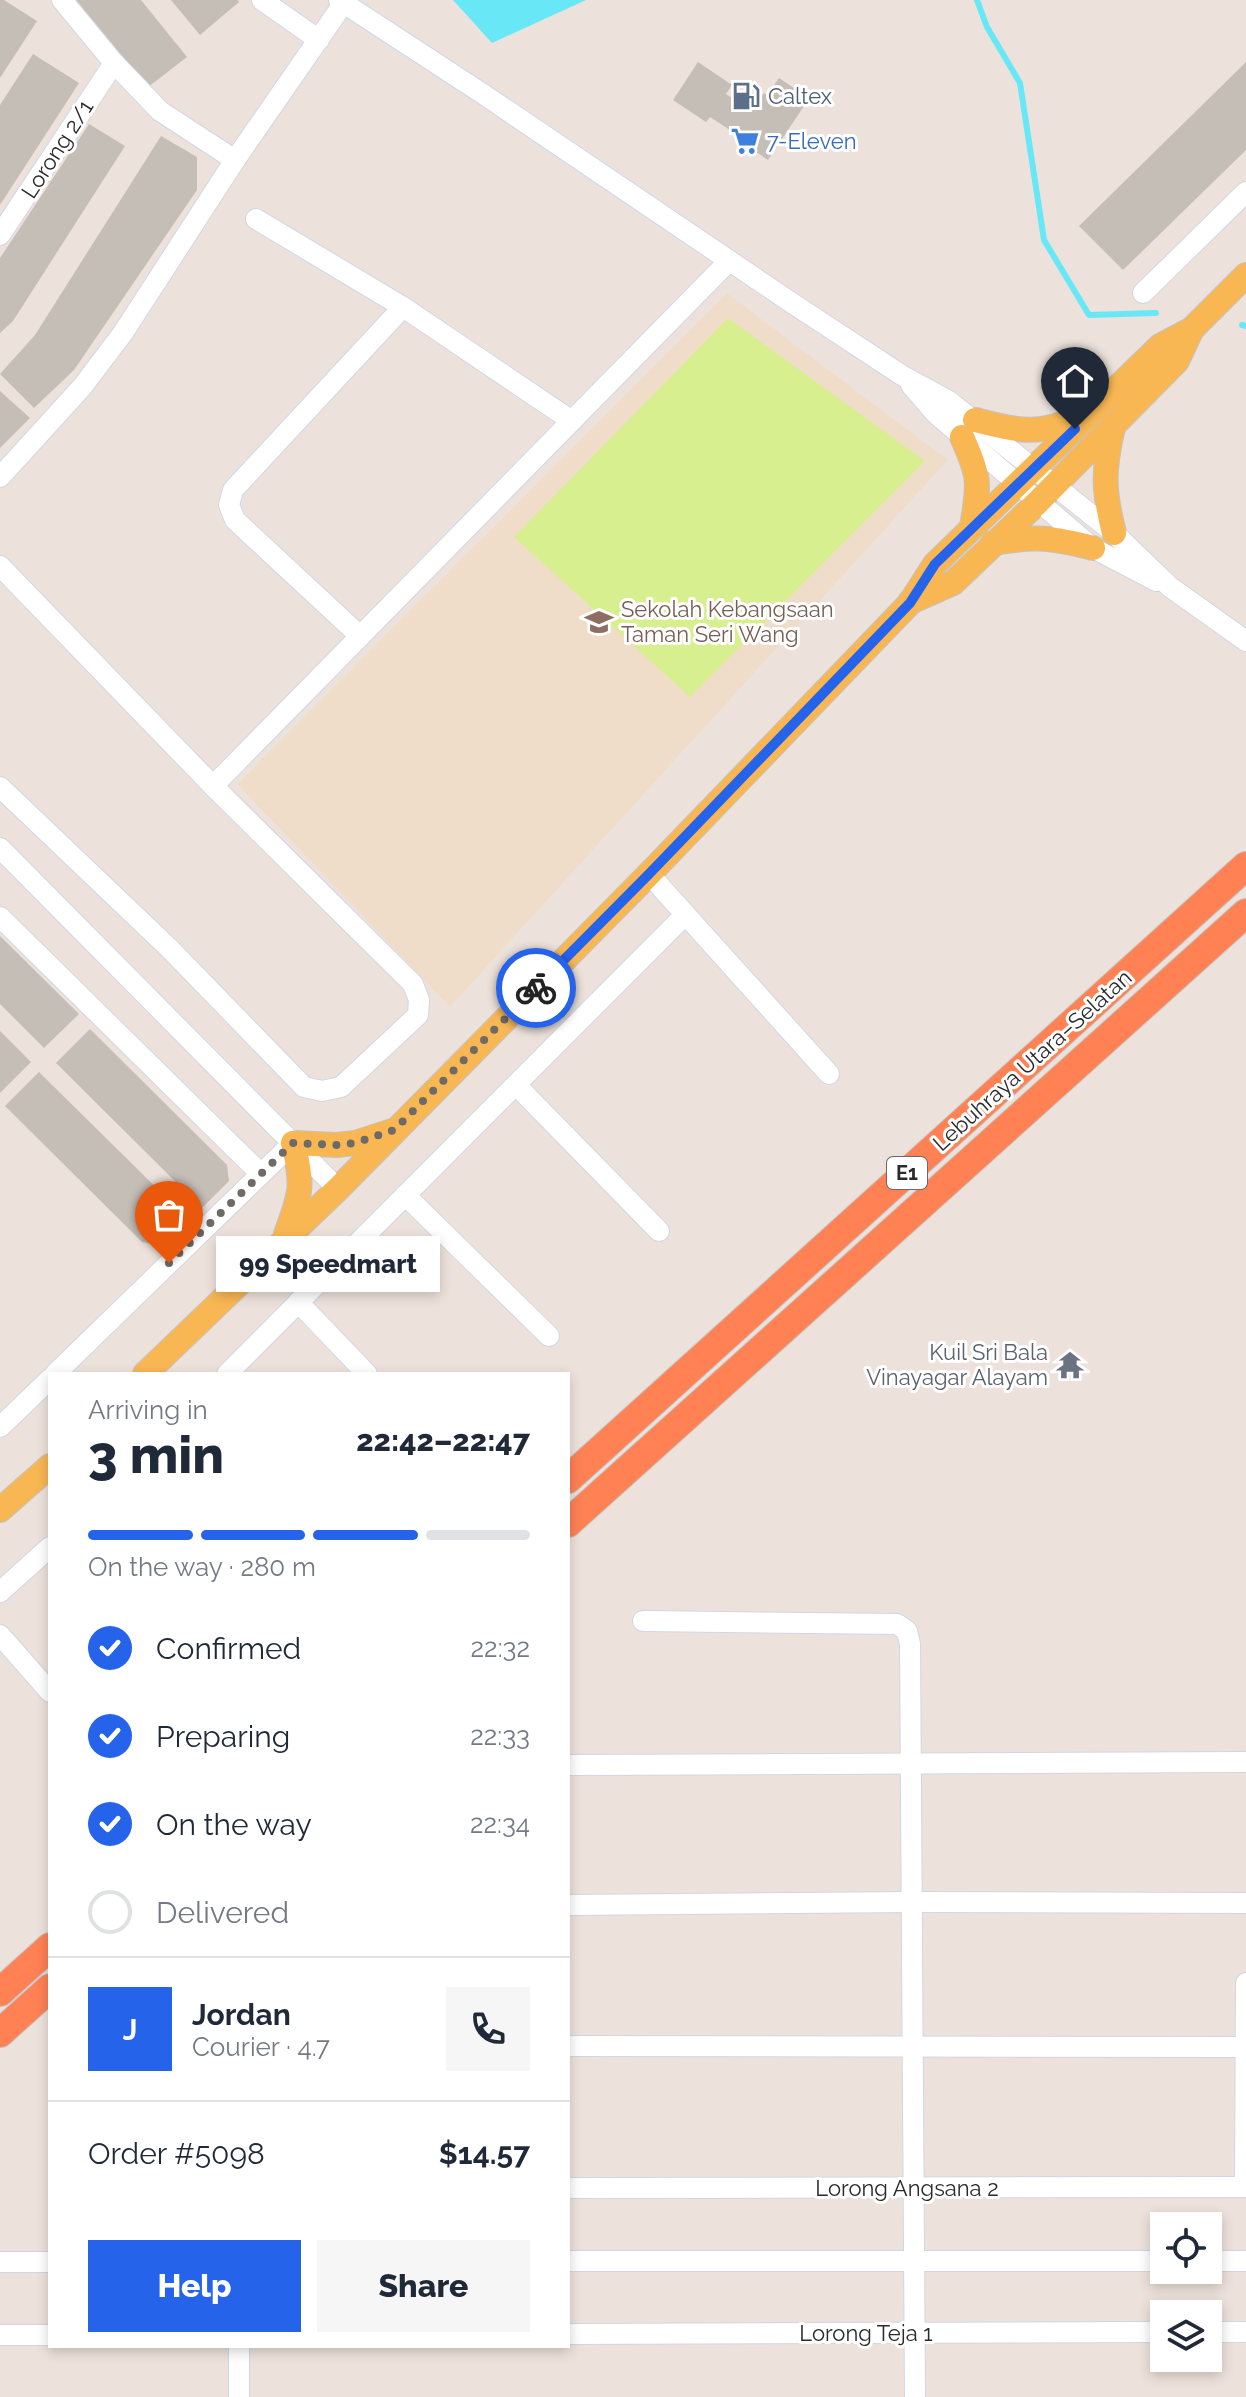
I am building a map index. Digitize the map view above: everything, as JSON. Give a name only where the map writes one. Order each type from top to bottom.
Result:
[{"type":"highway","name":"Lebuhraya Utara–Selatan","points":[[570,1477],[1246,866]]},
{"type":"highway","name":"Lebuhraya Utara–Selatan","points":[[570,1521],[1246,913]]},
{"type":"highway","points":[[0,1992],[48,1949]]},
{"type":"highway","points":[[0,2033],[48,1990]]},
{"type":"main road","points":[[147,1372],[338,1189],[649,874],[910,603],[935,564],[972,527],[1034,467],[1177,361],[1192,329],[1246,275]]},
{"type":"main road","points":[[972,527],[979,483],[968,428],[1037,431],[1104,418]]},
{"type":"main road","points":[[910,603],[953,583],[1038,502],[1104,418]]},
{"type":"main road","points":[[1104,418],[1104,481],[1114,533]]},
{"type":"main road","points":[[993,543],[1035,537],[1059,539],[1093,548]]},
{"type":"main road","points":[[283,1242],[299,1196],[300,1170],[293,1143],[355,1143],[394,1130]]},
{"type":"main road","points":[[0,1510],[48,1468]]},
{"type":"main road","points":[[0,1496],[30,1484]]},
{"type":"street","points":[[62,0],[114,63],[160,111],[235,160]]},
{"type":"street","points":[[262,0],[319,40]]},
{"type":"street","points":[[0,477],[82,387],[123,333],[235,160],[319,40],[341,2],[903,376],[949,401],[1017,485],[1093,548],[1170,587]]},
{"type":"street","name":"Lorong 2/1","points":[[0,235],[114,63]]},
{"type":"street","points":[[1143,293],[1246,192]]},
{"type":"street","points":[[256,219],[403,307],[572,421]]},
{"type":"street","points":[[213,786],[729,261]]},
{"type":"street","points":[[360,636],[235,520],[229,505],[233,490],[403,307]]},
{"type":"street","points":[[968,428],[1034,467],[1114,533],[1170,587],[1246,641]]},
{"type":"street","points":[[0,566],[213,786],[413,984],[419,1000],[418,1015],[341,1087],[322,1091],[304,1087],[170,949],[0,787]]},
{"type":"street","points":[[0,848],[338,1189]]},
{"type":"street","points":[[649,874],[829,1074]]},
{"type":"street","points":[[229,1372],[685,915]]},
{"type":"street","points":[[0,917],[261,1174]]},
{"type":"street","points":[[516,1085],[659,1231]]},
{"type":"street","points":[[57,1372],[293,1143]]},
{"type":"street","points":[[405,1195],[549,1336]]},
{"type":"street","points":[[298,1302],[365,1372]]},
{"type":"street","points":[[0,1427],[48,1381]]},
{"type":"street","points":[[0,1592],[48,1549]]},
{"type":"street","points":[[643,1621],[897,1624],[907,1631],[910,1644],[915,2397]]},
{"type":"street","points":[[0,1635],[48,1690]]},
{"type":"street","points":[[570,1765],[1246,1762]]},
{"type":"street","points":[[570,1905],[1246,1903]]},
{"type":"street","points":[[1246,1983],[1246,2187]]},
{"type":"street","points":[[570,2046],[1246,2047]]},
{"type":"street","name":"Lorong Angsana 2","points":[[570,2188],[1246,2187]]},
{"type":"street","points":[[570,2261],[1150,2261]]},
{"type":"street","points":[[1222,2261],[1246,2261]]},
{"type":"street","points":[[0,2262],[48,2262]]},
{"type":"street","name":"Lorong Teja 1","points":[[570,2334],[1150,2332]]},
{"type":"street","points":[[1222,2332],[1246,2332]]},
{"type":"street","points":[[0,2335],[48,2335]]},
{"type":"street","points":[[239,2348],[239,2397]]},
{"type":"shaded area","name":"Sekolah Kebangsaan Taman Seri Wang","points":[[727,293],[948,460],[450,1007],[237,784]]},
{"type":"green space","points":[[728,318],[925,461],[690,697],[514,537]]},
{"type":"water","points":[[453,0],[586,0],[492,43]]},
{"type":"building","points":[[0,0],[37,21],[0,78]]},
{"type":"building","points":[[76,0],[141,0],[187,57],[147,88]]},
{"type":"building","points":[[171,0],[238,0],[239,2],[200,35]]},
{"type":"building","points":[[33,54],[79,83],[0,205],[0,105]]},
{"type":"building","points":[[698,62],[732,85],[726,94],[751,111],[779,78],[797,90],[792,98],[804,106],[768,160],[710,117],[706,122],[673,100]]},
{"type":"building","points":[[1246,62],[1246,150],[1123,270],[1079,226]]},
{"type":"building","points":[[89,124],[125,146],[13,321],[0,333],[0,258]]},
{"type":"building","points":[[161,136],[197,157],[197,190],[74,370],[34,408],[0,374],[35,335]]},
{"type":"building","points":[[0,391],[30,418],[0,448]]},
{"type":"building","points":[[0,936],[79,1014],[44,1048],[0,1004]]},
{"type":"building","points":[[90,1029],[227,1165],[229,1181],[202,1208],[56,1063]]},
{"type":"building","points":[[0,1031],[31,1062],[0,1093]]},
{"type":"building","points":[[39,1072],[186,1217],[158,1245],[142,1242],[5,1106]]},
{"type":"waterway","points":[[977,0],[987,27],[1020,83],[1044,240],[1089,315],[1156,313]]},
{"type":"waterway","points":[[1242,325],[1246,326]]},
{"type":"way so far","points":[[169,1263],[293,1143],[355,1143],[394,1130],[536,988]]},
{"type":"place","name":"Caltex","points":[[746,96]]},
{"type":"place","name":"7-Eleven","points":[[745,141]]},
{"type":"place","name":"Sekolah Kebangsaan Taman Seri Wang","points":[[599,622]]},
{"type":"place","name":"99 Speedmart","points":[[169,1263]]},
{"type":"place","name":"Kuil Sri Bala Vinayagar Alayam","points":[[1070,1365]]},
{"type":"route","points":[[536,988],[910,603],[935,564],[1075,429]]}]
